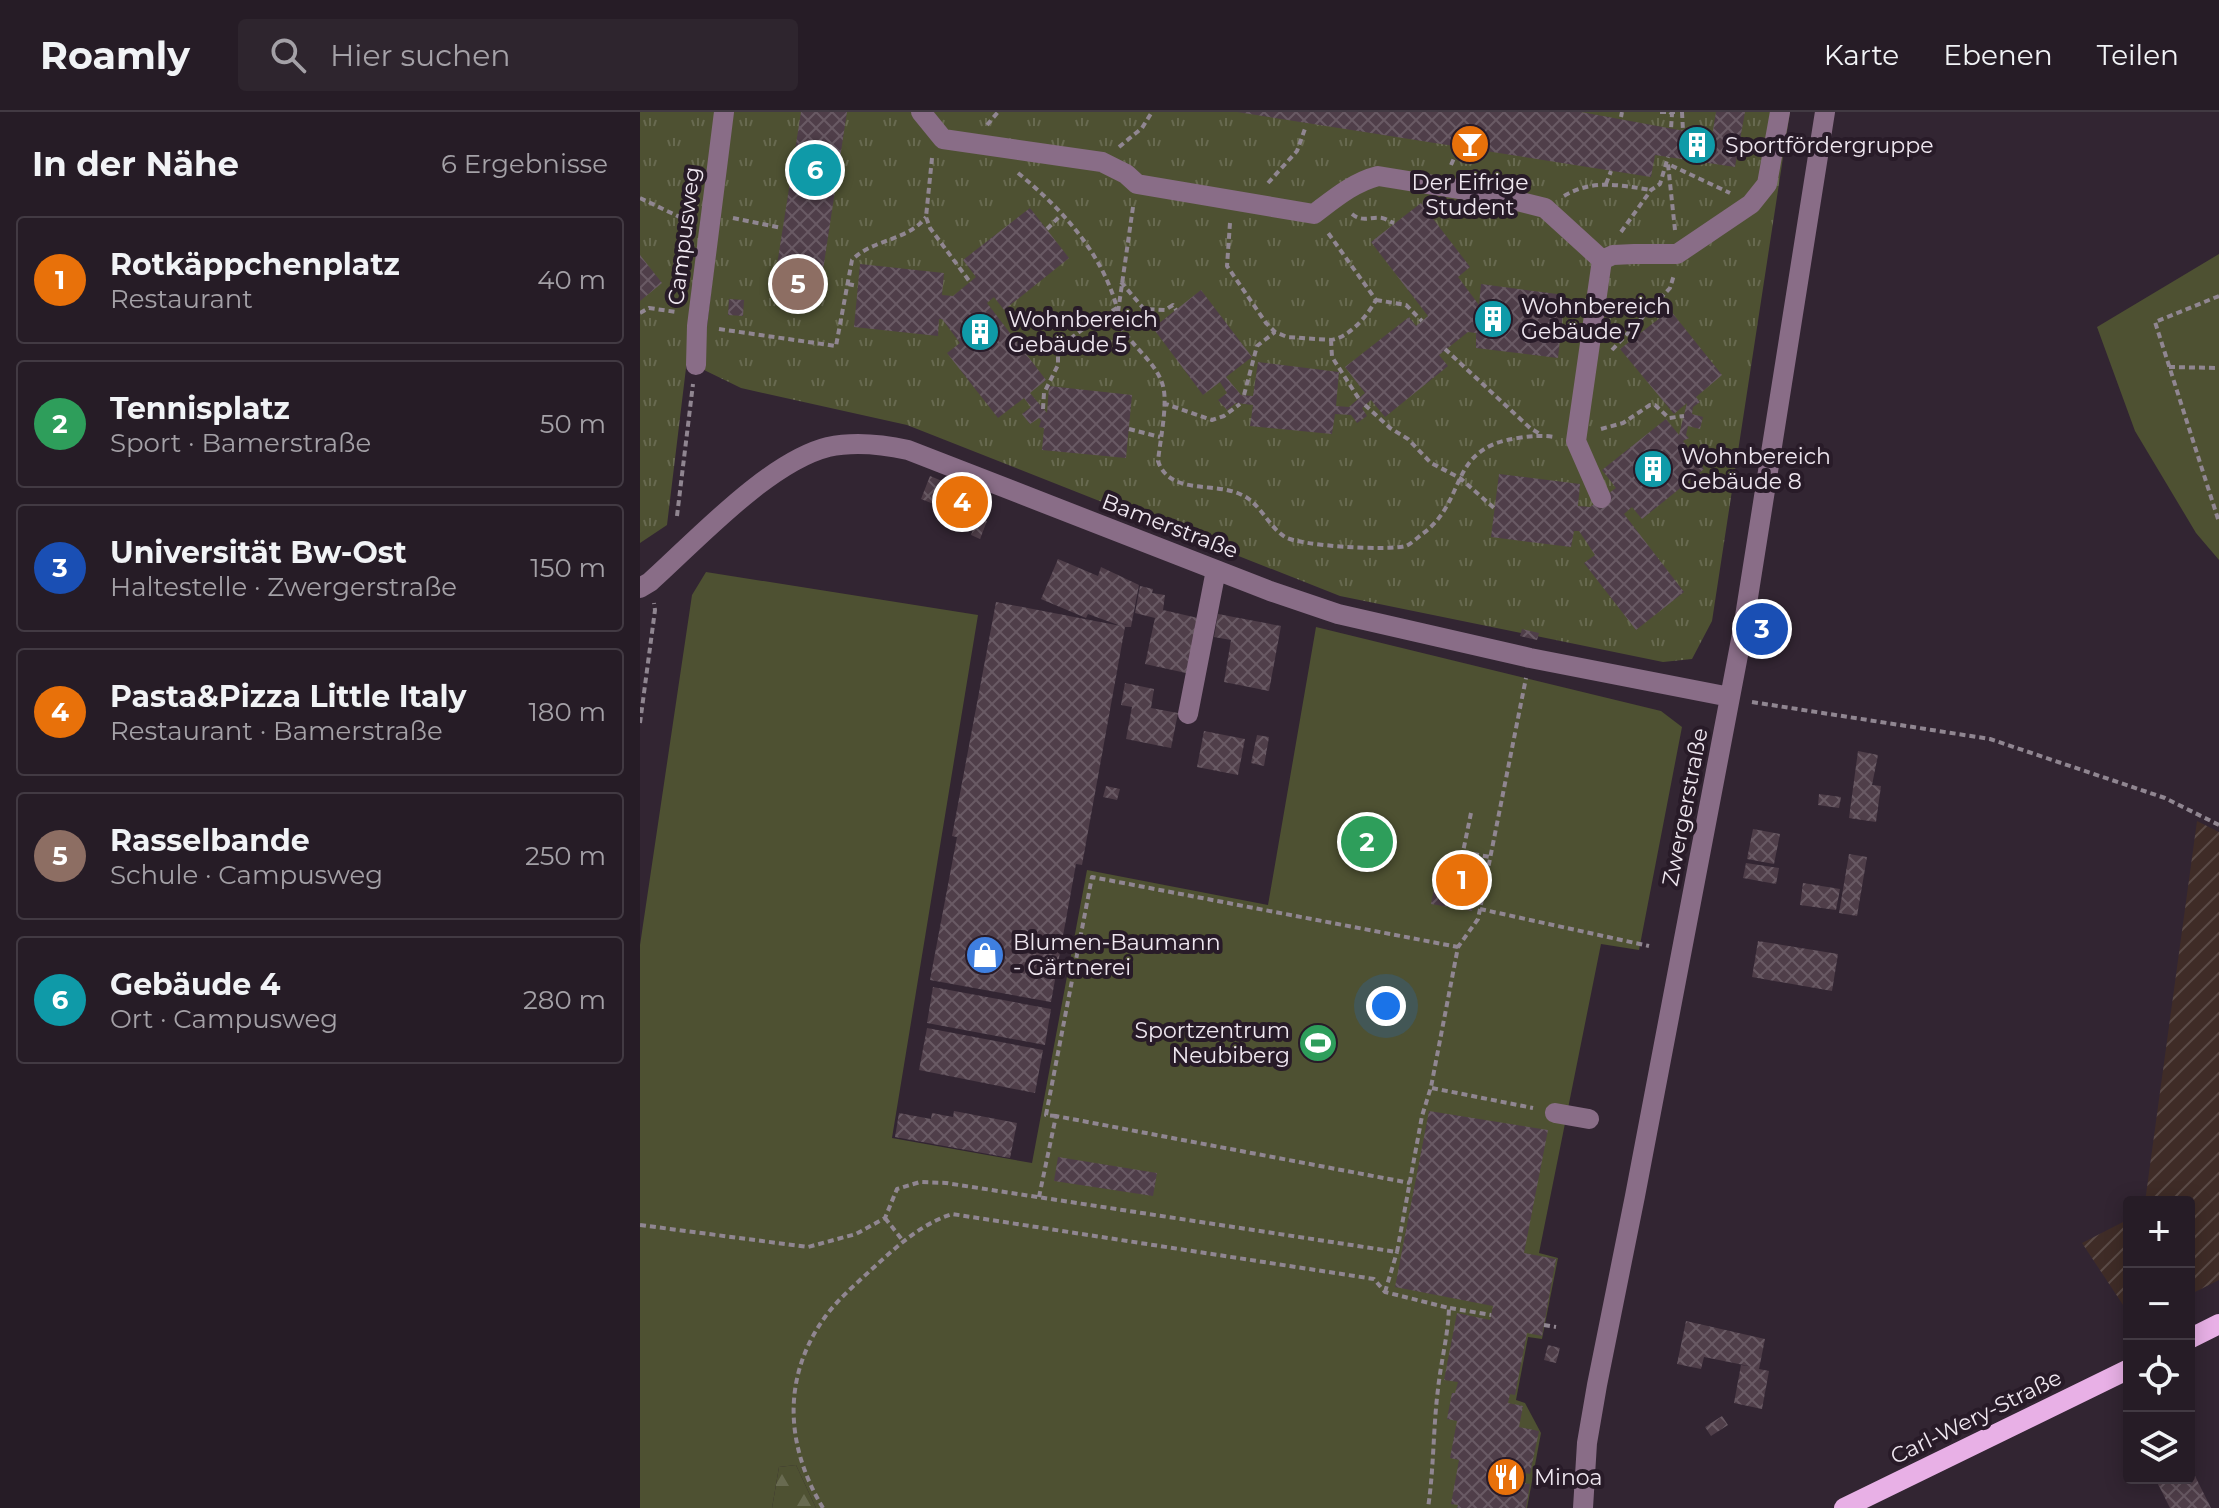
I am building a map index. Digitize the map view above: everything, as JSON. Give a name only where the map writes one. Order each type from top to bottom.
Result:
[{"type":"main road","points":[[2195,1336],[2219,1324]]},
{"type":"main road","name":"Carl-Wery-Straße","points":[[1844,1508],[2123,1372]]},
{"type":"street","name":"Campusweg","points":[[696,365],[698,320],[724,112]]},
{"type":"street","points":[[921,112],[943,139],[1102,162],[1126,174],[1137,184],[1314,214],[1365,179],[1378,176],[1489,194],[1545,208],[1602,260]]},
{"type":"street","points":[[1602,260],[1613,255],[1677,254],[1751,204],[1767,184],[1780,112]]},
{"type":"street","name":"Zwergerstraße","points":[[1583,1508],[1587,1443],[1597,1385],[1730,697],[1825,112]]},
{"type":"street","points":[[1601,498],[1577,435],[1602,260]]},
{"type":"street","name":"Bamerstraße","points":[[645,585],[753,490],[799,459],[826,448],[876,443],[908,450],[1338,614],[1530,658],[1730,697]]},
{"type":"street","points":[[1188,714],[1216,570]]},
{"type":"street","points":[[1555,1113],[1589,1119]]},
{"type":"path","points":[[1102,162],[1142,128],[1152,112]]},
{"type":"path","points":[[1660,112],[1672,113],[1671,129]]},
{"type":"path","points":[[1682,112],[1683,131]]},
{"type":"path","points":[[1306,126],[1297,151],[1241,201],[1227,266],[1275,332],[1287,337],[1337,339],[1354,326],[1376,300]]},
{"type":"path","points":[[943,139],[936,145],[930,162],[926,217],[930,228],[970,282]]},
{"type":"path","points":[[1586,371],[1670,288],[1677,254],[1668,157]]},
{"type":"path","points":[[1668,164],[1751,204]]},
{"type":"path","points":[[1602,260],[1651,190],[1660,184],[1668,164]]},
{"type":"path","points":[[1016,171],[1061,215],[1096,256],[1110,283],[1121,329],[1164,386],[1158,461],[1161,471],[1177,483],[1242,495],[1288,539],[1315,544],[1406,546],[1430,529],[1450,504],[1465,467],[1483,448],[1503,440],[1577,435],[1611,428],[1650,405],[1655,405],[1669,418],[1684,416]]},
{"type":"path","points":[[1606,184],[1611,171]]},
{"type":"path","points":[[1117,308],[1137,184]]},
{"type":"path","points":[[1545,208],[1578,188],[1606,184],[1651,190]]},
{"type":"path","points":[[640,198],[683,218],[708,240]]},
{"type":"path","points":[[1336,198],[1357,218],[1382,218],[1394,223]]},
{"type":"path","points":[[711,214],[782,228]]},
{"type":"path","points":[[1314,214],[1376,300],[1406,305],[1422,321]]},
{"type":"path","points":[[1047,229],[1061,215]]},
{"type":"path","points":[[640,313],[649,308],[836,346],[852,260],[918,228],[926,217]]},
{"type":"path","points":[[1121,282],[1144,309],[1156,311],[1173,305],[1176,310]]},
{"type":"path","points":[[848,284],[858,286]]},
{"type":"path","points":[[2219,296],[2155,322],[2219,522]]},
{"type":"path","points":[[1043,409],[1044,393],[1058,365],[1058,348],[1117,308]]},
{"type":"path","points":[[1635,325],[1641,333]]},
{"type":"path","points":[[1242,393],[1257,346],[1275,332]]},
{"type":"path","points":[[1331,340],[1332,357],[1357,399]]},
{"type":"path","points":[[1445,349],[1530,428],[1542,435]]},
{"type":"path","points":[[677,516],[696,365]]},
{"type":"path","points":[[2169,367],[2219,368]]},
{"type":"path","points":[[1163,403],[1212,420],[1224,416],[1240,404]]},
{"type":"path","points":[[1365,405],[1390,428],[1408,439],[1431,463],[1460,478],[1494,508]]},
{"type":"path","points":[[1129,429],[1160,437]]},
{"type":"path","points":[[640,723],[655,610],[645,585]]},
{"type":"path","points":[[1385,1292],[1397,1252],[1458,947],[1478,919],[1530,658]]},
{"type":"path","points":[[1730,697],[1990,739],[2165,798],[2219,825]]},
{"type":"path","points":[[1471,813],[1463,852],[1490,857]]},
{"type":"path","points":[[1410,1183],[1046,1115],[1092,877],[1458,947]]},
{"type":"path","points":[[1480,909],[1649,946]]},
{"type":"path","points":[[1431,1087],[1555,1113]]},
{"type":"path","points":[[1039,1197],[1056,1116]]},
{"type":"path","points":[[640,1225],[808,1247],[856,1234],[885,1218],[897,1189],[920,1182],[946,1183],[1397,1252]]},
{"type":"path","points":[[823,1508],[799,1459],[793,1418],[802,1360],[826,1315],[849,1291],[931,1221],[952,1214],[1374,1279],[1385,1292],[1491,1315]]},
{"type":"path","points":[[885,1218],[904,1242]]},
{"type":"path","points":[[1428,1508],[1438,1384],[1448,1337],[1449,1308]]},
{"type":"path","points":[[1544,1325],[1556,1327]]},
{"type":"shaded area","points":[[2197,821],[2219,832],[2219,1280],[2195,1292],[2195,1196],[2146,1196]]},
{"type":"shaded area","points":[[2123,1222],[2123,1305],[2082,1243]]},
{"type":"green space","points":[[640,112],[717,112],[667,525],[640,543]]},
{"type":"green space","points":[[732,112],[1790,112],[1712,621],[1692,659],[1663,662],[1340,596],[907,425],[741,388],[702,369]]},
{"type":"green space","points":[[2219,254],[2219,560],[2196,533],[2135,431],[2097,327]]},
{"type":"green space","name":"Sportzentrum Neubiberg","points":[[706,572],[978,615],[892,1138],[1032,1163],[1087,870],[1268,905],[1316,627],[1661,711],[1682,727],[1639,950],[1601,944],[1539,1253],[1558,1258],[1542,1339],[1528,1337],[1516,1400],[1525,1403],[1541,1433],[1527,1508],[816,1508],[796,1465],[779,1467],[772,1508],[640,1508],[640,945],[692,595]]},
{"type":"green space","points":[[796,1465],[816,1508],[772,1508],[779,1467]]},
{"type":"building","points":[[801,112],[847,112],[818,303],[772,297]]},
{"type":"building","points":[[1237,112],[1581,112],[1712,136],[1716,112],[1745,112],[1735,167],[1655,155],[1651,177]]},
{"type":"building","name":"Wohnbereich Gebäude 7","points":[[1421,203],[1470,267],[1458,277],[1479,305],[1481,284],[1565,295],[1558,358],[1476,348],[1476,333],[1468,332],[1439,355],[1448,366],[1385,417],[1371,400],[1362,408],[1367,416],[1357,423],[1351,415],[1335,414],[1332,434],[1250,426],[1253,405],[1236,403],[1227,410],[1218,400],[1227,393],[1220,382],[1203,395],[1153,328],[1201,290],[1252,357],[1226,377],[1241,395],[1253,396],[1258,362],[1339,372],[1336,406],[1349,407],[1365,393],[1345,367],[1409,317],[1416,326],[1428,316],[1371,242]]},
{"type":"building","name":"Wohnbereich Gebäude 5","points":[[1030,208],[1069,258],[1004,310],[994,297],[987,303],[1046,380],[1030,393],[1047,413],[1049,386],[1132,395],[1126,458],[1042,450],[1044,428],[1039,427],[1039,418],[1030,424],[1022,414],[1031,407],[1024,398],[998,418],[947,353],[960,343],[942,319],[939,319],[938,336],[854,327],[860,264],[944,273],[942,295],[953,296],[976,277],[963,260]]},
{"type":"building","points":[[640,255],[662,283],[640,301]]},
{"type":"building","points":[[729,299],[744,300],[743,316],[728,315]]},
{"type":"building","name":"Wohnbereich Gebäude 8","points":[[1670,310],[1722,375],[1696,397],[1700,402],[1693,407],[1692,414],[1703,417],[1700,429],[1688,426],[1686,435],[1689,438],[1683,441],[1704,469],[1642,519],[1632,507],[1624,514],[1684,592],[1636,630],[1584,563],[1595,555],[1579,531],[1574,531],[1571,547],[1491,537],[1499,474],[1580,484],[1578,506],[1590,507],[1616,488],[1602,470],[1666,419],[1679,435],[1687,403],[1674,414],[1620,349]]},
{"type":"building","points":[[930,476],[981,497],[972,519],[921,499]]},
{"type":"building","points":[[977,518],[987,521],[980,539],[971,535]]},
{"type":"building","points":[[1058,559],[1098,576],[1101,567],[1139,585],[1131,627],[1125,627],[1082,865],[1076,864],[1051,1002],[930,980],[957,837],[952,836],[996,602],[1121,626],[1088,614],[1086,618],[1041,599]]},
{"type":"building","points":[[1140,586],[1153,589],[1152,593],[1165,595],[1163,610],[1198,618],[1186,673],[1145,664],[1155,618],[1135,613]]},
{"type":"building","points":[[1218,614],[1281,626],[1269,691],[1224,682],[1231,640],[1214,637]]},
{"type":"building","points":[[1522,629],[1539,633],[1537,640],[1520,636]]},
{"type":"building","points":[[1125,683],[1154,689],[1151,708],[1178,713],[1171,748],[1126,739],[1132,707],[1121,705]]},
{"type":"building","points":[[1204,731],[1245,739],[1238,775],[1197,767]]},
{"type":"building","points":[[1257,735],[1269,737],[1264,766],[1251,763]]},
{"type":"building","points":[[1858,751],[1878,755],[1872,785],[1881,786],[1876,822],[1849,818]]},
{"type":"building","points":[[1106,786],[1120,789],[1117,800],[1103,797]]},
{"type":"building","points":[[1819,794],[1841,797],[1839,808],[1818,805]]},
{"type":"building","points":[[1753,829],[1780,834],[1774,864],[1747,859]]},
{"type":"building","points":[[1849,854],[1867,857],[1857,916],[1839,913]]},
{"type":"building","points":[[1746,863],[1779,868],[1776,884],[1743,878]]},
{"type":"building","points":[[1438,868],[1478,875],[1472,911],[1431,904]]},
{"type":"building","points":[[1803,883],[1840,889],[1836,910],[1800,905]]},
{"type":"building","points":[[1758,941],[1838,954],[1832,991],[1752,977]]},
{"type":"building","points":[[933,987],[1051,1009],[1045,1045],[927,1023]]},
{"type":"building","points":[[927,1028],[1043,1050],[1035,1093],[919,1070]]},
{"type":"building","points":[[954,1111],[1017,1123],[1010,1158],[895,1137],[899,1113],[931,1119],[932,1113],[953,1117]]},
{"type":"building","points":[[1429,1111],[1548,1130],[1524,1253],[1556,1259],[1542,1336],[1527,1333],[1515,1395],[1510,1394],[1508,1403],[1523,1406],[1519,1427],[1539,1431],[1530,1474],[1514,1471],[1512,1481],[1530,1484],[1526,1508],[1457,1508],[1458,1505],[1451,1504],[1459,1460],[1450,1458],[1457,1421],[1447,1419],[1452,1393],[1455,1393],[1458,1382],[1444,1380],[1457,1313],[1490,1320],[1493,1306],[1395,1287]]},
{"type":"building","points":[[1058,1157],[1157,1173],[1153,1196],[1054,1181]]},
{"type":"building","points":[[1686,1321],[1765,1339],[1759,1369],[1769,1371],[1762,1409],[1734,1403],[1741,1365],[1754,1367],[1704,1357],[1701,1369],[1677,1364]]},
{"type":"building","points":[[1548,1345],[1560,1348],[1556,1363],[1544,1360]]},
{"type":"building","points":[[1722,1416],[1728,1425],[1711,1436],[1705,1427]]},
{"type":"building","points":[[2195,1476],[2211,1508],[2170,1508],[2158,1484],[2195,1484]]},
{"type":"place","name":"Der Eifrige Student","points":[[1470,144]]},
{"type":"place","name":"Sportfördergruppe","points":[[1697,145]]},
{"type":"place","name":"Gebäude 4","points":[[815,170]]},
{"type":"place","name":"Rasselbande","points":[[798,284]]},
{"type":"place","name":"Wohnbereich Gebäude 7","points":[[1493,319]]},
{"type":"place","name":"Wohnbereich Gebäude 5","points":[[980,332]]},
{"type":"place","name":"Wohnbereich Gebäude 8","points":[[1653,469]]},
{"type":"place","name":"Pasta&Pizza Little Italy","points":[[962,502]]},
{"type":"place","name":"Universität Bw-Ost","points":[[1762,629]]},
{"type":"place","name":"Tennisplatz","points":[[1367,842]]},
{"type":"place","name":"Rotkäppchenplatz","points":[[1462,880]]},
{"type":"place","name":"Blumen-Baumann - Gärtnerei","points":[[985,955]]},
{"type":"place","name":"Sportzentrum Neubiberg","points":[[1318,1043]]},
{"type":"place","name":"Minoa","points":[[1506,1477]]}]
